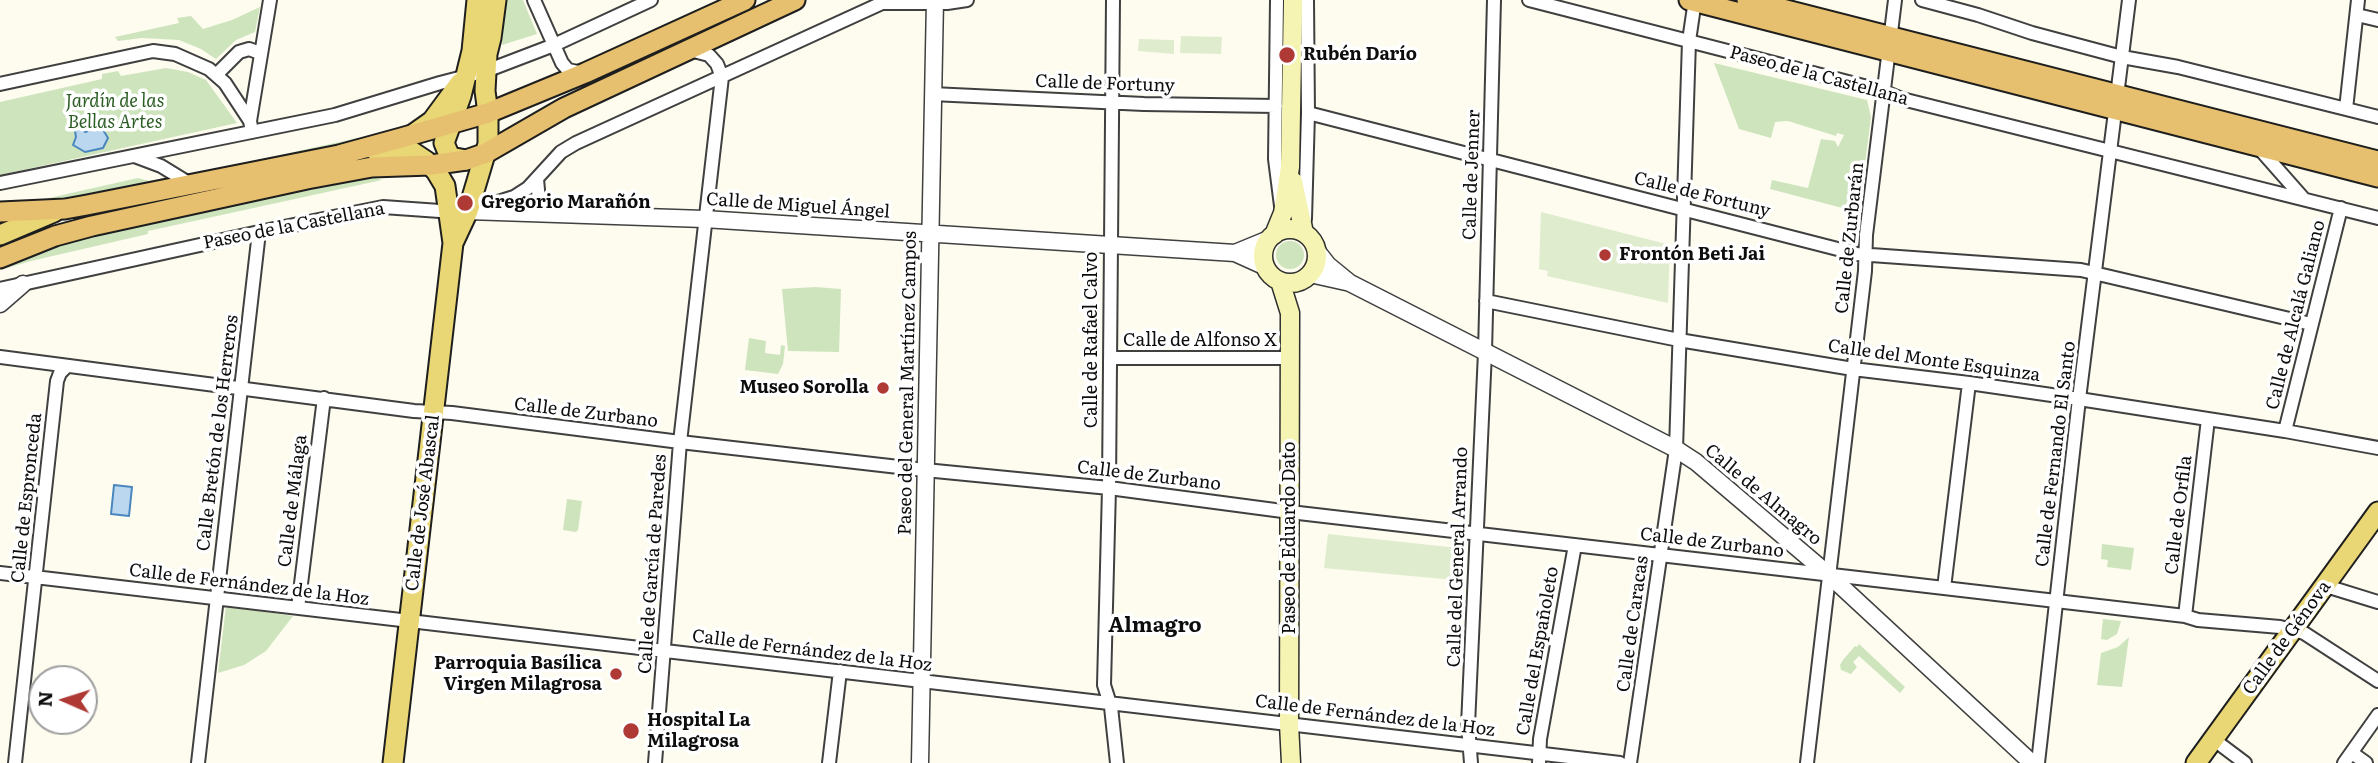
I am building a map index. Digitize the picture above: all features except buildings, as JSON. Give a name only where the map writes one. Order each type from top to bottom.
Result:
[{"type":"highway","points":[[0,212],[65,209],[192,185],[339,155],[450,125],[488,113],[585,73],[745,0]]},
{"type":"highway","points":[[0,258],[55,236],[92,226],[294,182],[372,167],[431,165],[466,160],[486,153],[564,107],[795,0]]},
{"type":"highway","points":[[1747,0],[1890,44]]},
{"type":"highway","points":[[1693,1],[1890,44],[2116,102],[2378,161]]},
{"type":"highway","points":[[2116,102],[2258,146],[2378,177]]},
{"type":"main road","points":[[466,160],[450,157],[445,148],[444,137],[461,96],[475,37],[477,0]]},
{"type":"main road","points":[[486,0],[484,37],[487,50]]},
{"type":"main road","points":[[459,211],[486,153],[487,50],[496,0]]},
{"type":"main road","points":[[1290,167],[1303,229],[1317,251],[1316,264],[1306,277],[1291,283],[1272,276],[1263,256],[1283,214],[1290,167],[1293,0]]},
{"type":"main road","points":[[408,136],[432,121],[465,77]]},
{"type":"main road","points":[[485,91],[496,100],[514,102]]},
{"type":"main road","points":[[339,155],[398,148],[420,156],[431,165]]},
{"type":"main road","name":"Calle de José Abascal","points":[[393,763],[453,243],[459,211],[431,165]]},
{"type":"main road","points":[[0,235],[38,217],[65,209]]},
{"type":"main road","points":[[1271,237],[1291,229],[1303,229]]},
{"type":"main road","name":"Paseo de Eduardo Dato","points":[[1290,313],[1306,277]]},
{"type":"main road","name":"Paseo de Eduardo Dato","points":[[1280,281],[1290,313],[1291,763]]},
{"type":"main road","name":"Calle de Génova","points":[[2196,763],[2217,742],[2331,587],[2378,512]]},
{"type":"main road","name":"Calle de Génova","points":[[2331,587],[2378,533]]},
{"type":"main road","name":"Calle de Génova","points":[[2208,763],[2217,742]]},
{"type":"street","points":[[251,126],[270,0]]},
{"type":"street","points":[[534,0],[562,63],[568,70],[585,73]]},
{"type":"street","points":[[0,183],[136,156],[251,126],[335,116],[440,82],[486,71],[554,45],[651,0]]},
{"type":"street","name":"Paseo de la Castellana","points":[[0,289],[390,206],[459,211],[514,197],[537,179],[561,152],[576,143],[883,3],[955,3],[967,0]]},
{"type":"street","name":"Calle de Rafael Calvo","points":[[1113,0],[1109,488],[1104,685],[1117,763]]},
{"type":"street","points":[[1277,0],[1275,159],[1276,183],[1283,214]]},
{"type":"street","points":[[1303,229],[1307,206],[1307,0]]},
{"type":"street","name":"Calle de Jenner","points":[[1485,352],[1494,0]]},
{"type":"street","name":"Paseo de la Castellana","points":[[1529,0],[1883,91],[1902,99],[2378,218]]},
{"type":"street","name":"Calle de Zurbarán","points":[[1807,763],[1895,0]]},
{"type":"street","points":[[1922,0],[2122,57],[2178,67],[2378,117]]},
{"type":"street","points":[[2109,149],[2129,0]]},
{"type":"street","points":[[2346,109],[2358,0]]},
{"type":"street","name":"Paseo del General Martínez Campos","points":[[920,763],[934,1]]},
{"type":"street","name":"Calle de Caracas","points":[[1630,763],[1676,449],[1689,41],[1693,1]]},
{"type":"street","points":[[2357,15],[2378,20]]},
{"type":"street","points":[[218,77],[220,71],[239,52],[249,49],[260,53]]},
{"type":"street","points":[[688,50],[709,55],[717,64],[722,77]]},
{"type":"street","points":[[0,84],[153,51],[175,54],[193,61],[218,77],[235,96],[251,126]]},
{"type":"street","name":"Calle de García de Paredes","points":[[655,763],[680,442],[722,77]]},
{"type":"street","name":"Calle de Fortuny","points":[[932,94],[1276,106]]},
{"type":"street","name":"Calle de Fortuny","points":[[1308,113],[1866,255],[2081,270],[2311,324]]},
{"type":"street","points":[[2258,146],[2303,198]]},
{"type":"street","name":"Calle de Fernando El Santo","points":[[2038,763],[2109,149]]},
{"type":"street","points":[[136,156],[161,166],[192,185]]},
{"type":"street","name":"Calle de Miguel Ángel","points":[[537,179],[539,201],[567,213]]},
{"type":"street","name":"Calle de Alcalá Galiano","points":[[2285,431],[2341,208]]},
{"type":"street","name":"Calle de Miguel Ángel","points":[[459,211],[704,219],[1235,253],[1266,267]]},
{"type":"street","name":"Calle Bretón de los Herreros","points":[[198,763],[260,232]]},
{"type":"street","name":"Calle de Miguel Ángel","points":[[1235,253],[1271,237]]},
{"type":"street","name":"Calle de Almagro","points":[[1317,251],[1328,265],[1350,283],[1676,449],[1696,462],[1829,575],[2032,763]]},
{"type":"street","name":"Calle de Almagro","points":[[1306,277],[1350,283]]},
{"type":"street","points":[[0,303],[23,284]]},
{"type":"street","name":"Calle del Monte Esquinza","points":[[1486,301],[1679,340],[1853,369],[2079,399],[2378,448]]},
{"type":"street","name":"Calle del General Arrando","points":[[1471,763],[1468,725],[1485,352]]},
{"type":"street","name":"Calle de Zurbano","points":[[0,357],[680,442],[1109,488],[1290,512],[2299,631]]},
{"type":"street","name":"Calle de Alfonso X","points":[[1110,358],[1290,358]]},
{"type":"street","name":"Calle de Espronceda","points":[[15,763],[57,381],[67,366]]},
{"type":"street","points":[[1944,588],[1969,383]]},
{"type":"street","name":"Calle de Málaga","points":[[298,608],[324,398]]},
{"type":"street","name":"Calle de Orfila","points":[[2185,616],[2208,419]]},
{"type":"street","name":"Calle del Españoleto","points":[[1539,757],[1575,545]]},
{"type":"street","name":"Calle de Fernández de la Hoz","points":[[0,573],[1471,745],[1539,757],[1620,763]]},
{"type":"street","points":[[2331,587],[2378,601]]},
{"type":"street","points":[[2299,631],[2378,681]]},
{"type":"street","points":[[829,763],[839,671]]},
{"type":"street","points":[[2366,763],[2348,758],[2378,715]]},
{"type":"street","points":[[2217,742],[2245,763]]},
{"type":"green space","points":[[504,0],[523,0],[537,34],[502,45]]},
{"type":"green space","points":[[260,7],[255,32],[236,40],[216,59],[179,40],[142,38],[118,41],[115,37],[179,23],[177,18],[191,16],[203,29]]},
{"type":"green space","points":[[1181,36],[1222,37],[1221,54],[1180,53]]},
{"type":"green space","points":[[1139,39],[1174,40],[1174,54],[1138,51]]},
{"type":"green space","points":[[1714,63],[1867,100],[1871,117],[1855,242],[1845,239],[1850,210],[1770,189],[1772,180],[1808,188],[1821,139],[1835,141],[1838,147],[1844,135],[1837,133],[1836,136],[1788,121],[1775,122],[1771,138],[1739,129]]},
{"type":"green space","name":"Jardín de las Bellas Artes","points":[[166,68],[188,72],[206,80],[237,123],[0,175],[0,102],[102,79],[102,74],[118,71],[121,76]]},
{"type":"green space","points":[[390,131],[390,135],[201,175],[192,174]]},
{"type":"green space","points":[[368,176],[382,180],[148,231],[148,234],[4,269],[50,247],[69,242],[207,209]]},
{"type":"green space","points":[[169,177],[172,179],[66,200],[40,200],[138,178],[149,181]]},
{"type":"green space","name":"Frontón Beti Jai","points":[[1541,212],[1670,245],[1668,303],[1547,276],[1548,271],[1539,269]]},
{"type":"green space","points":[[1290,241],[1300,245],[1304,255],[1300,265],[1290,269],[1280,265],[1276,255],[1280,245]]},
{"type":"green space","points":[[782,289],[841,289],[839,352],[788,351]]},
{"type":"green space","points":[[749,338],[766,341],[765,353],[780,355],[781,345],[785,346],[783,364],[778,374],[745,370]]},
{"type":"green space","points":[[567,499],[582,501],[576,532],[563,530]]},
{"type":"green space","points":[[1328,534],[1458,548],[1455,580],[1324,568]]},
{"type":"green space","points":[[2102,544],[2134,548],[2131,570],[2107,567],[2108,560],[2101,559]]},
{"type":"green space","points":[[226,606],[293,616],[266,651],[244,665],[218,673]]},
{"type":"green space","points":[[2103,619],[2121,621],[2117,634],[2107,640],[2101,639]]},
{"type":"green space","points":[[2129,637],[2122,687],[2097,685],[2101,653],[2118,647]]},
{"type":"green space","points":[[1859,644],[1905,687],[1900,693],[1859,656],[1853,662],[1857,667],[1851,674],[1841,670],[1843,660]]},
{"type":"water","points":[[94,117],[103,123],[102,128],[108,138],[103,148],[85,152],[73,145],[75,131],[80,126],[85,132],[91,130]]},
{"type":"water","points":[[114,485],[132,487],[129,516],[111,514]]},
{"type":"place","name":"Rubén Darío","points":[[1287,55]]},
{"type":"place","name":"Gregorio Marañón","points":[[465,203]]},
{"type":"place","name":"Frontón Beti Jai","points":[[1605,255]]},
{"type":"place","name":"Museo Sorolla","points":[[883,388]]},
{"type":"place","name":"Parroquia Basílica Virgen Milagrosa","points":[[616,674]]},
{"type":"place","name":"Hospital La Milagrosa","points":[[631,731]]},
{"type":"district","name":"Almagro","points":[[1155,626]]}]
